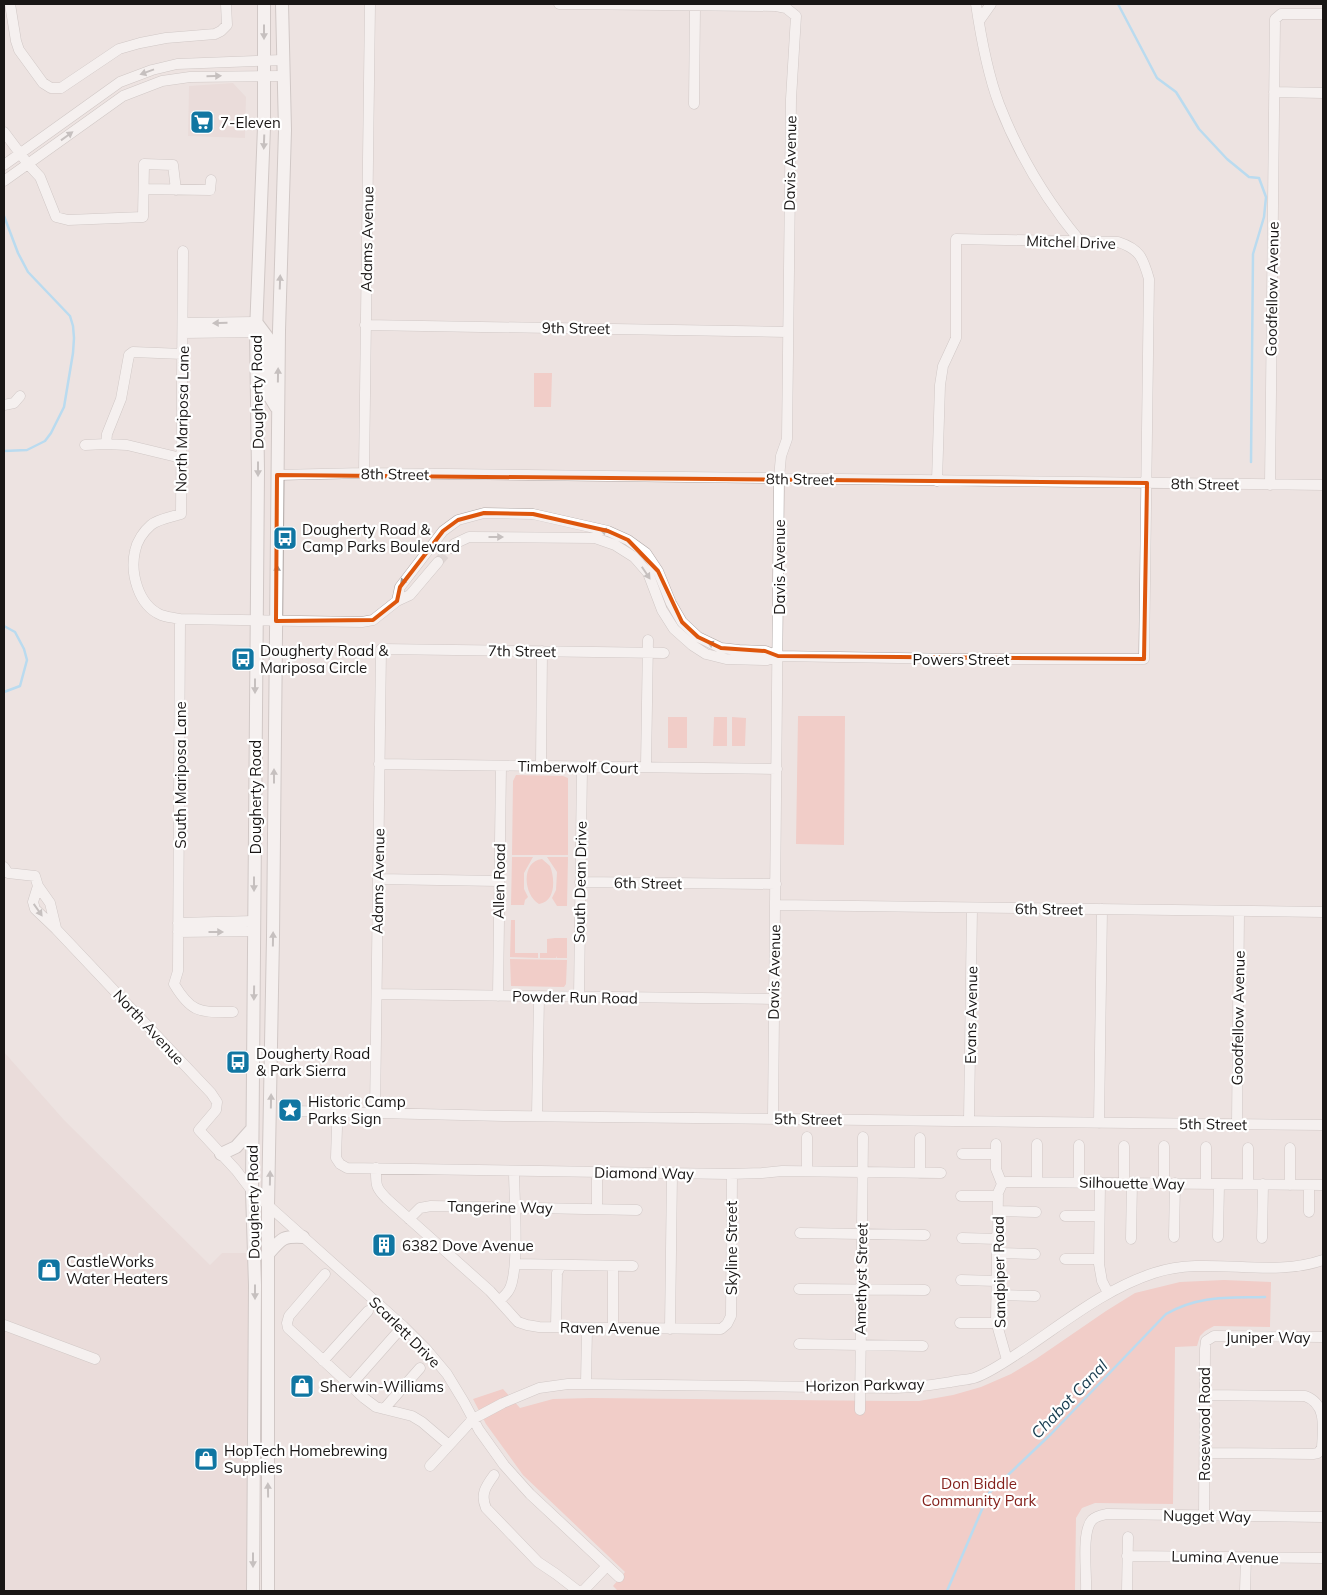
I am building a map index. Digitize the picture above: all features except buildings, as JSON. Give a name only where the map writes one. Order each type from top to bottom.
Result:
[{"type":"main road","name":"Dougherty Road","points":[[253,1591],[255,1284],[252,1129],[258,471],[256,327],[264,127],[264,4]]},
{"type":"main road","name":"Dougherty Road","points":[[268,1591],[268,1206],[274,937],[278,411],[285,130],[282,4]]},
{"type":"main road","points":[[256,327],[268,338],[268,385],[270,396],[278,411]]},
{"type":"main road","points":[[221,1154],[236,1148],[252,1129]]},
{"type":"main road","points":[[269,1253],[283,1238],[303,1237]]},
{"type":"main road","points":[[254,1490],[260,1509],[260,1538],[268,1546]]},
{"type":"street","points":[[10,4],[19,50],[43,83],[51,88],[61,88],[119,49],[166,38],[215,34],[221,31],[227,25],[226,4]]},
{"type":"street","name":"Adams Avenue","points":[[364,474],[370,4]]},
{"type":"street","points":[[559,4],[695,6],[694,104]]},
{"type":"street","points":[[976,4],[988,70],[999,104],[1034,177],[1062,219],[1080,241]]},
{"type":"street","points":[[979,20],[990,4]]},
{"type":"street","name":"Davis Avenue","points":[[695,6],[776,6],[786,8],[796,16],[790,99],[787,439],[780,465],[779,478],[773,1119]]},
{"type":"street","name":"Goodfellow Avenue","points":[[1270,485],[1275,19],[1282,14],[1323,14]]},
{"type":"street","points":[[4,165],[120,82],[152,70],[177,64],[283,60]]},
{"type":"street","points":[[4,181],[123,96],[162,81],[190,77],[283,76]]},
{"type":"street","points":[[1274,92],[1323,93]]},
{"type":"street","points":[[4,132],[40,177],[56,217],[68,220],[143,217],[144,164],[173,165],[176,190]]},
{"type":"street","points":[[144,189],[210,190],[212,180]]},
{"type":"street","name":"Mitchel Drive","points":[[937,480],[940,386],[943,366],[956,338],[956,239],[1118,242],[1128,245],[1143,258],[1149,279],[1144,659]]},
{"type":"street","name":"North Mariposa Lane","points":[[180,619],[161,615],[142,597],[136,586],[133,568],[135,549],[142,535],[153,523],[181,514],[183,250]]},
{"type":"street","name":"9th Street","points":[[366,326],[787,332]]},
{"type":"street","points":[[183,328],[256,327]]},
{"type":"street","points":[[106,444],[107,434],[121,398],[129,355],[133,352],[183,354]]},
{"type":"street","points":[[4,405],[14,403],[20,396]]},
{"type":"street","points":[[85,444],[127,445],[181,458]]},
{"type":"street","name":"8th Street","points":[[277,475],[364,474],[779,478],[1323,486]]},
{"type":"street","points":[[397,601],[400,587],[443,531],[458,520],[484,513],[533,514],[608,531],[628,540],[646,554],[658,571],[671,603],[682,622],[698,637],[721,648],[766,650],[778,656]]},
{"type":"street","points":[[451,548],[454,544],[470,537],[595,538],[615,545],[634,557],[648,573],[662,610],[674,628],[692,645],[706,654],[726,659],[767,660],[778,656]]},
{"type":"street","points":[[180,619],[362,622],[373,620],[397,601],[410,595],[438,562]]},
{"type":"street","name":"South Mariposa Lane","points":[[180,619],[178,971],[174,984],[183,1000],[192,1007],[203,1012],[233,1012]]},
{"type":"street","points":[[646,767],[648,640]]},
{"type":"street","name":"Adams Avenue","points":[[375,1113],[381,649]]},
{"type":"street","name":"7th Street","points":[[381,649],[664,653]]},
{"type":"street","points":[[541,766],[542,652]]},
{"type":"street","name":"Powers Street","points":[[778,656],[959,659],[1144,659]]},
{"type":"street","name":"Timberwolf Court","points":[[380,764],[777,769]]},
{"type":"street","name":"Allen Road","points":[[498,996],[501,766]]},
{"type":"street","name":"South Dean Drive","points":[[579,997],[582,767]]},
{"type":"street","points":[[4,867],[8,872],[35,876],[38,886],[50,903],[56,929]]},
{"type":"street","points":[[378,879],[499,881]]},
{"type":"street","name":"6th Street","points":[[580,882],[776,884]]},
{"type":"street","name":"North Avenue","points":[[38,886],[33,902],[36,909],[214,1097],[217,1102],[216,1110],[199,1130]]},
{"type":"street","name":"6th Street","points":[[775,905],[1323,912]]},
{"type":"street","name":"Evans Avenue","points":[[969,1121],[972,908]]},
{"type":"street","points":[[1099,1123],[1102,909]]},
{"type":"street","name":"Goodfellow Avenue","points":[[1237,1125],[1239,912]]},
{"type":"street","points":[[178,927],[254,926]]},
{"type":"street","name":"Powder Run Road","points":[[377,994],[774,999]]},
{"type":"street","points":[[537,1116],[538,996]]},
{"type":"street","name":"5th Street","points":[[293,1111],[537,1116],[1323,1125]]},
{"type":"street","name":"Diamond Way","points":[[337,1127],[336,1158],[340,1164],[347,1168],[672,1174],[762,1174],[782,1171],[941,1173]]},
{"type":"street","name":"Scarlett Drive","points":[[199,1130],[252,1191],[404,1326],[426,1349],[446,1374],[479,1430],[504,1465],[530,1494],[619,1577]]},
{"type":"street","points":[[807,1171],[808,1137]]},
{"type":"street","name":"Amethyst Street","points":[[860,1410],[863,1138]]},
{"type":"street","points":[[920,1138],[920,1172]]},
{"type":"street","points":[[1037,1144],[1037,1182]]},
{"type":"street","points":[[1079,1145],[1079,1182]]},
{"type":"street","points":[[1124,1146],[1131,1239]]},
{"type":"street","points":[[1164,1146],[1164,1183]]},
{"type":"street","points":[[1206,1147],[1206,1183]]},
{"type":"street","points":[[1248,1148],[1248,1184]]},
{"type":"street","points":[[1290,1148],[1290,1185]]},
{"type":"street","points":[[962,1154],[996,1149],[996,1169],[1002,1184]]},
{"type":"street","name":"Raven Avenue","points":[[376,1168],[378,1190],[490,1291],[518,1322],[539,1327],[670,1329],[720,1329],[728,1324],[728,1322]]},
{"type":"street","points":[[499,1301],[509,1290],[513,1280],[515,1264],[514,1171]]},
{"type":"street","points":[[597,1172],[597,1209]]},
{"type":"street","points":[[670,1329],[672,1174]]},
{"type":"street","name":"Skyline Street","points":[[728,1322],[731,1316],[732,1174]]},
{"type":"street","name":"Silhouette Way","points":[[1002,1184],[1006,1182],[1128,1182],[1323,1185]]},
{"type":"street","points":[[1100,1182],[1099,1272],[1108,1292]]},
{"type":"street","points":[[1174,1237],[1175,1183]]},
{"type":"street","name":"Sandpiper Road","points":[[1002,1184],[999,1188],[998,1196],[997,1323],[1007,1360]]},
{"type":"street","points":[[1218,1238],[1219,1184]]},
{"type":"street","points":[[1262,1238],[1263,1184]]},
{"type":"street","points":[[1309,1185],[1309,1212]]},
{"type":"street","points":[[961,1196],[998,1196]]},
{"type":"street","name":"Tangerine Way","points":[[409,1219],[420,1208],[431,1206],[637,1210]]},
{"type":"street","points":[[998,1211],[1036,1212]]},
{"type":"street","points":[[1064,1216],[1099,1216]]},
{"type":"street","points":[[800,1233],[924,1234]]},
{"type":"street","points":[[962,1238],[998,1239]]},
{"type":"street","points":[[998,1253],[1035,1254]]},
{"type":"street","points":[[1065,1259],[1099,1260]]},
{"type":"street","name":"Horizon Parkway","points":[[430,1466],[473,1419],[503,1403],[539,1388],[568,1384],[586,1384],[912,1388],[974,1378],[1007,1360],[1108,1292],[1156,1272],[1185,1267],[1295,1267],[1323,1260]]},
{"type":"street","points":[[515,1264],[633,1266]]},
{"type":"street","points":[[556,1327],[556,1273],[561,1265]]},
{"type":"street","points":[[613,1266],[613,1328]]},
{"type":"street","points":[[324,1274],[293,1310],[287,1323],[288,1328],[364,1398],[376,1406],[412,1416],[449,1445]]},
{"type":"street","points":[[961,1280],[997,1280]]},
{"type":"street","points":[[799,1289],[925,1290]]},
{"type":"street","points":[[997,1296],[1034,1296]]},
{"type":"street","points":[[323,1361],[368,1311]]},
{"type":"street","points":[[960,1323],[997,1323]]},
{"type":"street","points":[[4,1325],[96,1359]]},
{"type":"street","points":[[350,1386],[404,1326]]},
{"type":"street","points":[[586,1384],[587,1328]]},
{"type":"street","name":"Juniper Way","points":[[1214,1336],[1323,1337]]},
{"type":"street","name":"Rosewood Road","points":[[1204,1516],[1205,1349],[1206,1341],[1214,1336]]},
{"type":"street","points":[[799,1344],[923,1346]]},
{"type":"street","points":[[384,1409],[420,1368]]},
{"type":"street","points":[[1205,1395],[1305,1396],[1320,1405],[1322,1411],[1322,1448],[1313,1454],[1205,1453]]},
{"type":"street","points":[[494,1475],[484,1490],[483,1501],[486,1508],[538,1562],[578,1591]]},
{"type":"street","name":"Nugget Way","points":[[1086,1591],[1086,1536],[1088,1526],[1099,1516],[1107,1514],[1323,1517]]},
{"type":"street","points":[[1127,1591],[1128,1537]]},
{"type":"street","name":"Lumina Avenue","points":[[1128,1556],[1323,1558]]},
{"type":"street","points":[[1245,1591],[1246,1557]]},
{"type":"street","points":[[583,1591],[607,1566]]},
{"type":"highlighted area","points":[[277,475],[1147,483],[1144,659],[778,656],[765,651],[721,648],[698,637],[682,622],[658,571],[628,540],[608,531],[533,514],[484,513],[458,520],[443,531],[400,587],[397,601],[373,620],[276,621]]},
{"type":"shaded area","points":[[233,83],[246,97],[245,138],[188,136],[189,86]]},
{"type":"shaded area","points":[[4,1052],[64,1120],[210,1265],[222,1253],[254,1253],[253,1591],[4,1591]]},
{"type":"green space","points":[[534,373],[552,373],[551,407],[534,407]]},
{"type":"green space","points":[[798,716],[845,716],[844,845],[796,844]]},
{"type":"green space","points":[[668,717],[687,717],[687,748],[668,748]]},
{"type":"green space","points":[[714,717],[727,717],[727,746],[713,746]]},
{"type":"green space","points":[[732,717],[746,718],[745,746],[732,746]]},
{"type":"green space","points":[[516,775],[563,776],[568,778],[568,855],[512,855],[513,781]]},
{"type":"green space","points":[[512,857],[533,857],[524,873],[524,889],[528,897],[524,905],[511,905]]},
{"type":"green space","points":[[547,857],[568,857],[567,906],[557,906],[552,898],[556,890],[557,872]]},
{"type":"green space","points":[[542,859],[550,866],[553,877],[553,889],[549,899],[539,904],[530,893],[527,879],[530,866],[535,861]]},
{"type":"green space","points":[[511,920],[515,920],[515,953],[538,953],[538,958],[510,957]]},
{"type":"green space","points":[[567,938],[567,958],[557,958],[556,956],[556,958],[540,958],[540,953],[547,953],[547,939]]},
{"type":"green space","points":[[510,959],[567,960],[566,984],[564,987],[511,986]]},
{"type":"green space","name":"Don Biddle Community Park","points":[[1224,1280],[1271,1282],[1270,1327],[1214,1326],[1200,1336],[1197,1346],[1175,1347],[1173,1504],[1095,1503],[1082,1508],[1076,1518],[1075,1591],[618,1591],[613,1586],[625,1572],[523,1475],[486,1424],[473,1399],[503,1389],[520,1408],[553,1399],[591,1398],[919,1401],[953,1395],[981,1387],[1011,1374],[1135,1293],[1180,1282]]},
{"type":"waterway","points":[[1118,4],[1157,78],[1176,92],[1199,129],[1227,159],[1249,177],[1259,178],[1266,197],[1264,217],[1253,254],[1251,462]]},
{"type":"waterway","points":[[4,216],[18,253],[28,272],[70,316],[74,338],[64,407],[51,433],[45,441],[27,450],[4,451]]},
{"type":"waterway","points":[[4,626],[15,632],[24,649],[27,660],[20,686],[4,692]]},
{"type":"waterway","name":"Chabot Canal","points":[[947,1591],[989,1493],[1051,1434],[1166,1314],[1190,1303],[1226,1298],[1265,1297]]},
{"type":"tunnel","points":[[438,562],[451,548]]},
{"type":"place","name":"7-Eleven","points":[[202,122]]},
{"type":"place","name":"Dougherty Road & Camp Parks Boulevard","points":[[285,538]]},
{"type":"place","name":"Dougherty Road & Mariposa Circle","points":[[243,659]]},
{"type":"place","name":"Dougherty Road & Park Sierra","points":[[238,1062]]},
{"type":"place","name":"Historic Camp Parks Sign","points":[[290,1110]]},
{"type":"place","name":"6382 Dove Avenue","points":[[384,1245]]},
{"type":"place","name":"CastleWorks Water Heaters","points":[[49,1270]]},
{"type":"place","name":"Sherwin-Williams","points":[[302,1386]]},
{"type":"place","name":"HopTech Homebrewing Supplies","points":[[206,1459]]}]
